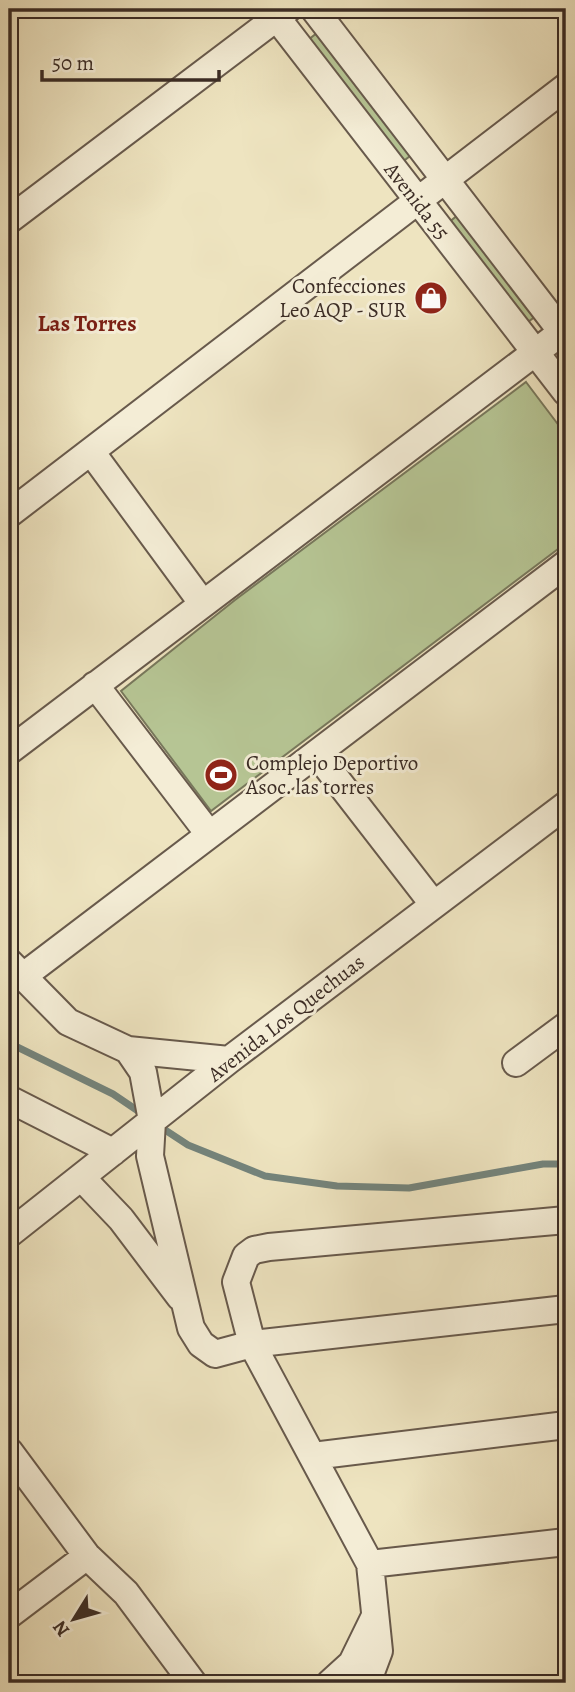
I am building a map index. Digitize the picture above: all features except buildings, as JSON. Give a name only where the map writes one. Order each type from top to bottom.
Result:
[{"type":"street","name":"Avenida 55","points":[[314,9],[565,333]]},
{"type":"street","name":"Avenida 55","points":[[278,12],[417,201],[566,392]]},
{"type":"street","points":[[9,220],[278,12]]},
{"type":"street","points":[[9,514],[566,87]]},
{"type":"street","points":[[9,751],[565,333]]},
{"type":"street","points":[[92,453],[203,604]]},
{"type":"street","points":[[229,1060],[128,1050],[68,1022],[16,969],[209,834],[566,564]]},
{"type":"street","points":[[95,685],[209,834]]},
{"type":"street","points":[[317,754],[433,905]]},
{"type":"street","name":"Avenida Los Quechuas","points":[[9,1234],[229,1060],[566,805]]},
{"type":"street","points":[[516,1063],[566,1026]]},
{"type":"street","points":[[128,1050],[143,1072],[152,1121],[150,1156],[191,1328],[201,1344],[215,1354],[251,1344],[566,1309]]},
{"type":"street","points":[[9,1098],[113,1152]]},
{"type":"street","points":[[80,1177],[121,1219],[185,1303]]},
{"type":"street","points":[[367,1683],[379,1651],[370,1564],[251,1344],[236,1282],[240,1266],[254,1250],[566,1220]]},
{"type":"street","points":[[313,1456],[566,1425]]},
{"type":"street","points":[[13,1464],[87,1556],[126,1593],[193,1683]]},
{"type":"street","points":[[370,1564],[566,1542]]},
{"type":"street","points":[[9,1615],[87,1556]]},
{"type":"street","points":[[330,1683],[352,1663],[375,1616]]},
{"type":"green space","points":[[317,33],[410,156],[401,163],[308,40]]},
{"type":"green space","points":[[458,215],[536,316],[525,324],[448,223]]},
{"type":"green space","points":[[526,382],[566,435],[566,543],[211,811],[121,691],[235,600]]},
{"type":"waterway","points":[[9,1043],[113,1094],[144,1115]]},
{"type":"waterway","points":[[159,1126],[188,1145],[265,1176],[337,1186],[409,1188],[543,1164],[566,1164]]},
{"type":"place","name":"Confecciones Leo AQP - SUR","points":[[431,298]]},
{"type":"place","name":"Complejo Deportivo Asoc. las torres","points":[[221,775]]},
{"type":"district","name":"Las Torres","points":[[87,323]]}]
